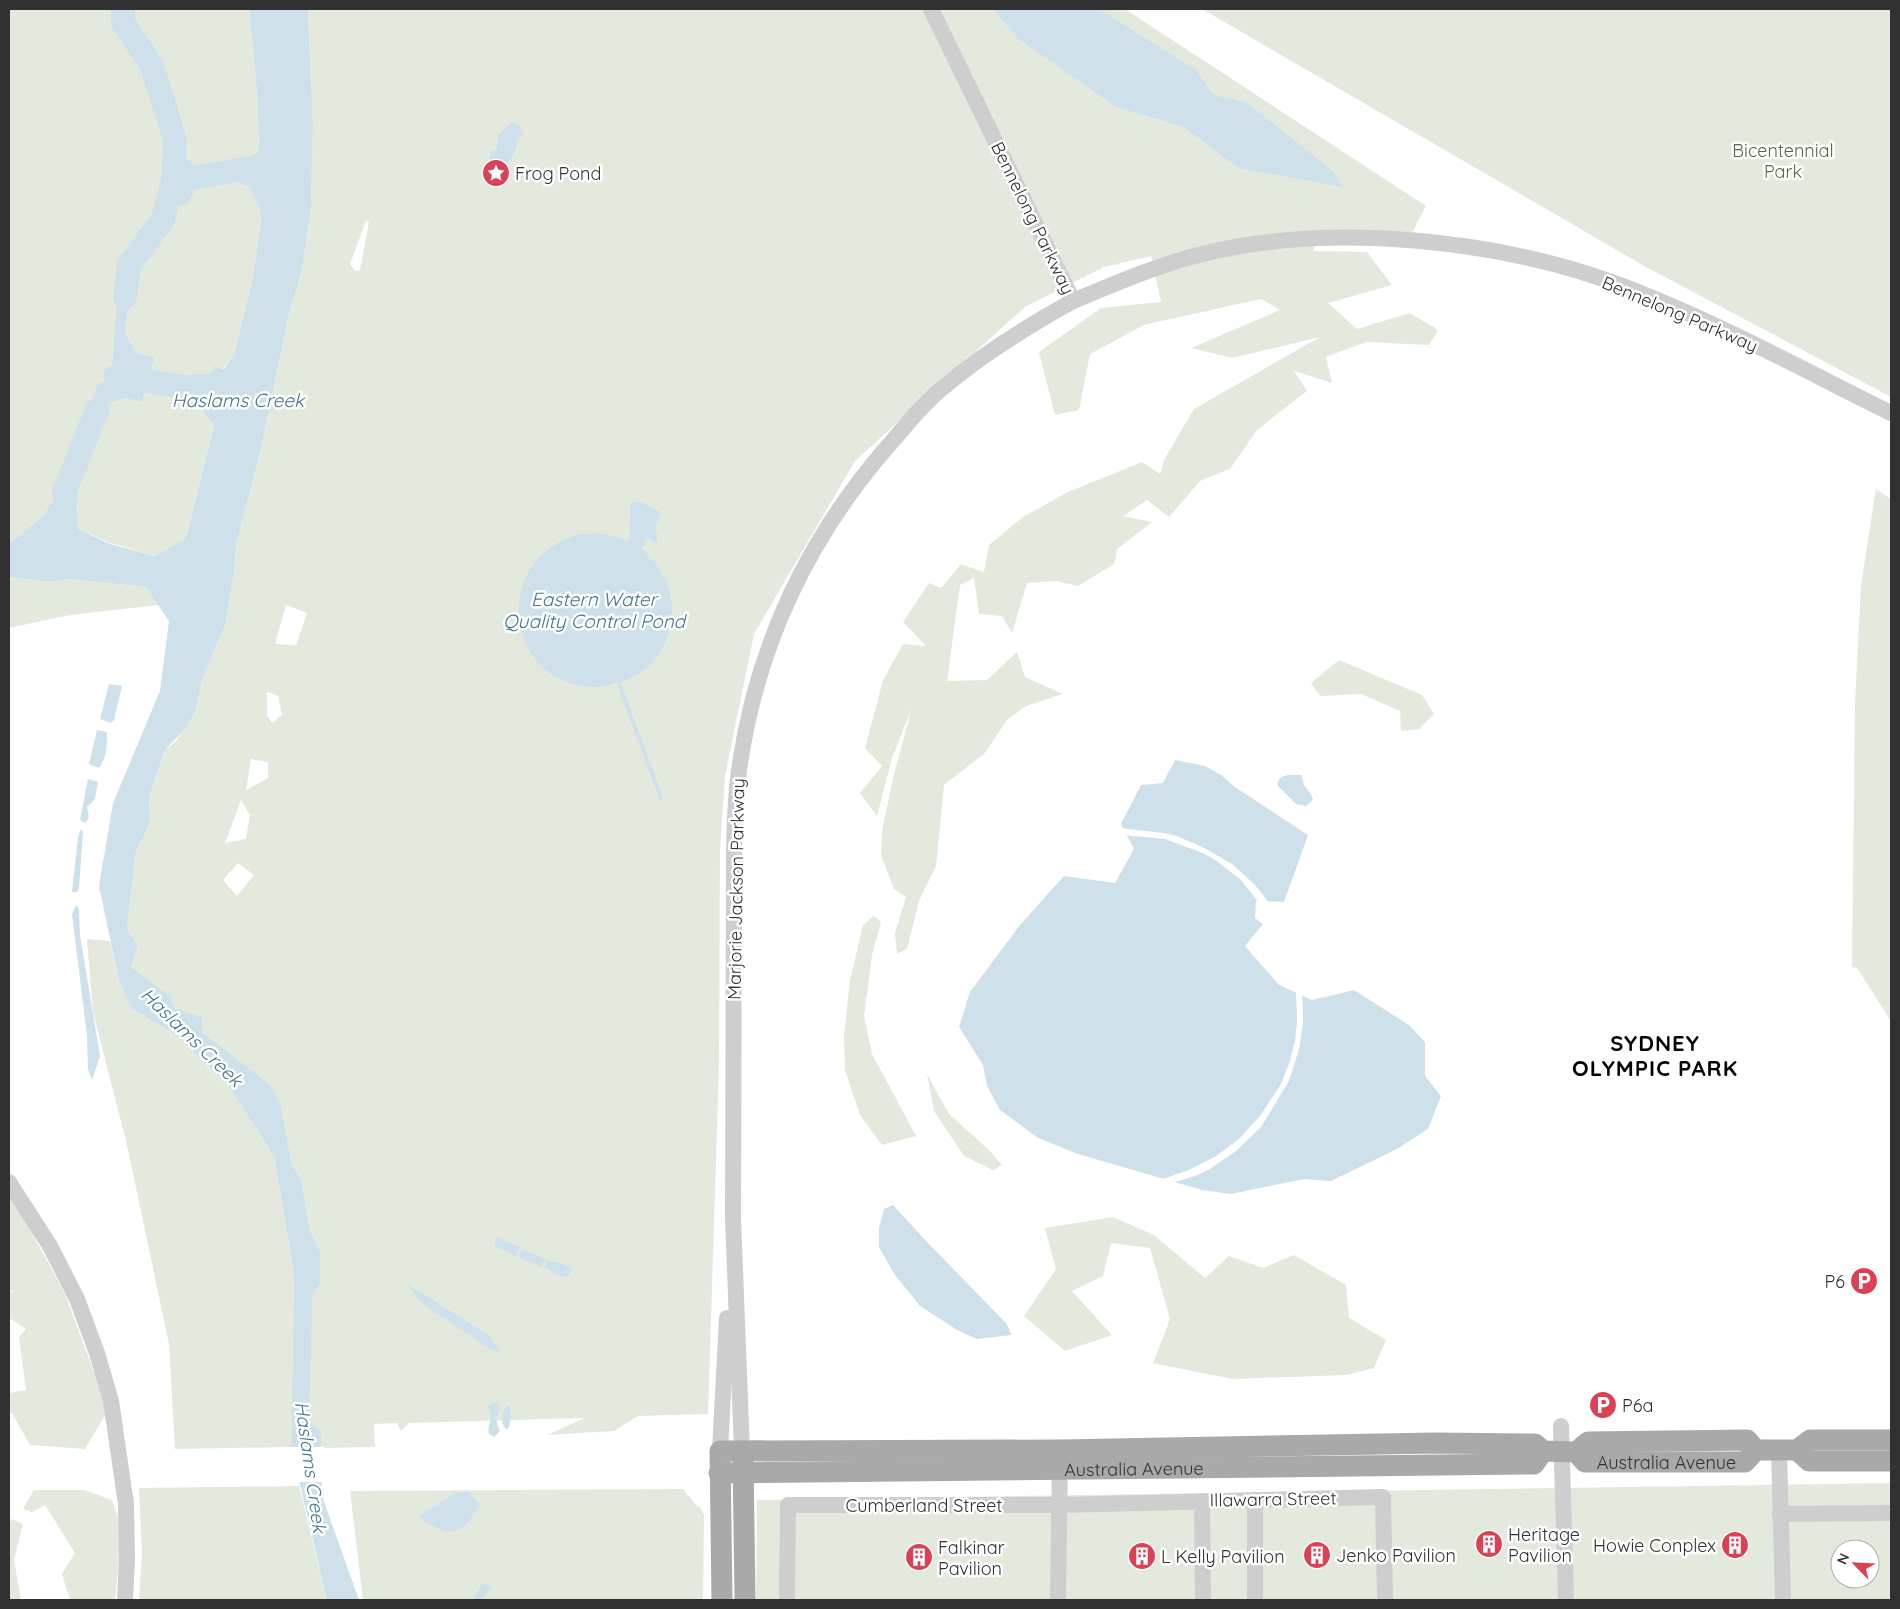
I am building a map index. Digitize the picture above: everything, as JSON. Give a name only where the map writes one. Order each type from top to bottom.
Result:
[{"type":"main road","name":"Australia Avenue","points":[[719,1473],[822,1471],[1434,1443],[1535,1444],[1561,1452],[1588,1442],[1747,1440],[1756,1450],[1788,1450],[1810,1440],[1891,1440]]},
{"type":"main road","name":"Australia Avenue","points":[[1788,1450],[1809,1461],[1891,1461]]},
{"type":"main road","name":"Australia Avenue","points":[[720,1451],[1060,1460]]},
{"type":"main road","points":[[720,1451],[722,1600]]},
{"type":"main road","points":[[742,1451],[745,1600]]},
{"type":"street","name":"Bennelong Parkway","points":[[931,9],[1073,300],[1156,268],[1192,257],[1284,241],[1342,238],[1391,240],[1503,252],[1564,268],[1634,290],[1709,323],[1891,413]]},
{"type":"street","name":"Marjorie Jackson Parkway","points":[[720,1451],[732,1218],[735,816],[740,764],[749,713],[768,646],[797,580],[823,534],[861,477],[899,433],[944,386],[976,361],[1010,337],[1073,300]]},
{"type":"street","points":[[9,1182],[50,1246],[77,1299],[97,1354],[111,1402],[126,1504],[127,1558],[125,1600]]},
{"type":"street","name":"Marjorie Jackson Parkway","points":[[732,1218],[742,1451]]},
{"type":"street","points":[[1561,1426],[1566,1600]]},
{"type":"street","points":[[1783,1600],[1780,1514],[1788,1450]]},
{"type":"street","points":[[1058,1600],[1060,1460]]},
{"type":"street","name":"Illawarra Street","points":[[1060,1500],[1202,1501],[1383,1497],[1385,1600]]},
{"type":"street","name":"Cumberland Street","points":[[788,1600],[788,1505],[1060,1500]]},
{"type":"street","points":[[1255,1500],[1255,1600]]},
{"type":"street","points":[[1202,1501],[1203,1600]]},
{"type":"street","points":[[1780,1514],[1891,1513]]},
{"type":"green space","points":[[9,9],[110,9],[124,48],[140,40],[132,9],[249,9],[257,93],[259,149],[230,180],[249,187],[260,209],[261,222],[253,276],[234,355],[222,370],[214,425],[186,538],[155,556],[110,543],[78,529],[76,464],[44,515],[9,544]],"holes":[[[133,271],[125,333],[137,353],[155,357],[126,398],[104,406],[87,446],[111,376],[119,274]]]},
{"type":"green space","points":[[308,9],[1125,9],[1426,206],[1412,233],[1318,231],[1313,251],[1367,252],[1392,285],[1328,303],[1357,329],[1410,313],[1438,330],[1429,345],[1366,342],[1326,357],[1332,383],[1294,371],[1307,391],[1257,430],[1230,469],[1200,481],[1169,517],[1147,500],[1123,516],[1152,522],[1117,549],[1114,564],[1078,586],[1056,581],[1027,583],[1012,633],[1002,616],[979,614],[974,578],[960,585],[947,681],[987,680],[1017,652],[1025,677],[1063,694],[1026,706],[1007,720],[985,753],[944,785],[936,866],[919,901],[907,949],[897,954],[895,933],[906,897],[894,889],[881,856],[882,831],[894,774],[912,708],[892,758],[877,816],[860,793],[882,766],[865,748],[883,680],[903,644],[926,646],[903,622],[929,583],[941,588],[961,564],[984,572],[989,545],[1023,517],[1068,492],[1142,462],[1160,474],[1165,458],[1194,409],[1320,337],[1232,358],[1191,348],[1280,310],[1261,299],[1144,325],[1090,354],[1079,410],[1055,415],[1039,352],[1101,308],[1161,302],[1151,256],[1104,267],[1025,307],[855,461],[754,634],[725,776],[720,849],[719,1066],[708,1414],[638,1416],[614,1431],[547,1435],[585,1418],[409,1423],[401,1431],[397,1423],[374,1424],[375,1447],[322,1448],[309,1423],[313,1292],[320,1285],[320,1251],[310,1231],[301,1179],[292,1166],[281,1105],[271,1085],[202,1032],[201,1017],[175,1008],[171,996],[131,967],[138,946],[127,928],[136,851],[150,823],[149,797],[165,750],[176,741],[195,712],[203,677],[225,626],[234,573],[236,545],[262,444],[288,318],[302,269],[311,208],[313,125]],"holes":[[[366,221],[369,222],[360,270],[355,271],[350,264]],[[286,605],[307,613],[296,645],[275,644]],[[267,692],[278,696],[282,715],[272,723],[267,715]],[[251,759],[268,762],[268,778],[246,790]],[[241,800],[250,815],[246,839],[225,843]],[[238,863],[254,875],[237,896],[223,880]]]},
{"type":"green space","name":"Bicentennial Park","points":[[1202,9],[1891,9],[1891,397],[1646,267]]},
{"type":"green space","points":[[1876,489],[1891,499],[1891,1021],[1857,968],[1852,967],[1855,703],[1861,586]]},
{"type":"green space","points":[[9,577],[50,582],[69,579],[146,587],[159,605],[70,615],[9,628]]},
{"type":"green space","points":[[1339,660],[1422,695],[1434,714],[1419,729],[1401,731],[1400,711],[1361,694],[1320,696],[1311,683]]},
{"type":"green space","points":[[874,916],[881,922],[872,955],[864,1016],[872,1054],[916,1136],[882,1145],[860,1115],[845,1070],[844,1035],[850,981],[863,925]]},
{"type":"green space","points":[[87,939],[110,941],[119,981],[132,1009],[176,1035],[228,1085],[274,1156],[294,1275],[291,1447],[175,1449],[169,1344],[127,1145],[93,1012]]},
{"type":"green space","points":[[927,1074],[949,1114],[989,1150],[1002,1165],[993,1170],[964,1156],[934,1111]]},
{"type":"green space","points":[[12,1196],[65,1294],[108,1410],[85,1449],[30,1445],[12,1413],[9,1411],[9,1393],[26,1390],[19,1337],[26,1329],[9,1318],[9,1293],[13,1291],[9,1290],[9,1198]]},
{"type":"green space","points":[[1113,1217],[1154,1235],[1205,1278],[1229,1256],[1263,1268],[1294,1255],[1346,1285],[1349,1318],[1386,1340],[1374,1368],[1346,1375],[1232,1379],[1153,1363],[1170,1319],[1150,1248],[1111,1243],[1103,1276],[1072,1291],[1112,1335],[1065,1351],[1024,1316],[1056,1269],[1045,1228]]},
{"type":"green space","points":[[1891,1483],[1891,1600],[756,1600],[757,1500]]},
{"type":"green space","points":[[299,1486],[327,1600],[139,1600],[142,1554],[139,1488]]},
{"type":"green space","points":[[683,1489],[700,1507],[704,1515],[703,1600],[363,1600],[350,1491]]},
{"type":"green space","points":[[34,1490],[84,1490],[112,1500],[122,1529],[115,1600],[70,1600],[62,1574],[75,1553],[45,1505],[32,1512],[23,1509]]},
{"type":"green space","points":[[12,1519],[23,1524],[14,1560],[21,1600],[10,1600],[9,1593],[9,1523]]},
{"type":"water","points":[[110,9],[132,9],[141,40],[124,48]]},
{"type":"water","name":"Haslams Creek","points":[[249,9],[308,9],[313,125],[311,208],[302,269],[288,318],[262,444],[236,545],[234,573],[225,626],[203,677],[195,712],[185,729],[165,750],[149,797],[150,823],[136,851],[127,928],[138,946],[131,967],[171,996],[175,1008],[202,1017],[202,1032],[271,1085],[281,1105],[292,1166],[301,1179],[310,1231],[320,1251],[320,1285],[313,1292],[309,1423],[321,1431],[322,1496],[359,1600],[327,1600],[291,1447],[294,1275],[274,1156],[228,1085],[176,1035],[132,1009],[119,981],[99,886],[113,803],[160,691],[169,621],[146,587],[69,579],[50,582],[9,577],[9,544],[44,515],[76,463],[78,529],[110,544],[155,556],[186,538],[214,425],[204,413],[204,386],[215,366],[223,370],[234,355],[253,276],[261,222],[260,209],[249,187],[230,180],[259,149],[257,93]]},
{"type":"water","points":[[995,9],[1099,9],[1196,70],[1213,95],[1246,102],[1333,171],[1342,187],[1238,168],[1184,127],[1116,107],[1020,40],[996,13]]},
{"type":"water","points":[[513,122],[519,125],[524,134],[517,141],[515,152],[509,162],[500,169],[490,173],[490,153],[497,149],[498,135]]},
{"type":"water","points":[[168,142],[192,164],[200,181],[188,203],[162,212]]},
{"type":"water","points":[[129,265],[133,271],[125,333],[137,353],[155,357],[141,402],[126,398],[104,406],[87,447],[81,428],[98,385],[111,376],[119,274]]},
{"type":"water","name":"Eastern Water Quality Control Pond","points":[[641,502],[660,512],[655,530],[657,544],[648,538],[642,549],[660,571],[666,581],[671,597],[671,622],[664,646],[649,666],[622,682],[593,687],[564,681],[546,670],[532,655],[523,638],[519,619],[520,599],[525,580],[535,563],[550,548],[571,537],[602,534],[629,541],[631,503]]},
{"type":"water","points":[[109,684],[122,686],[114,720],[110,723],[100,719]]},
{"type":"water","points":[[97,730],[107,732],[105,755],[99,768],[89,764]]},
{"type":"water","points":[[1175,760],[1205,766],[1221,775],[1235,787],[1308,835],[1284,902],[1256,901],[1255,918],[1263,924],[1245,946],[1279,985],[1312,1000],[1354,990],[1409,1025],[1425,1042],[1425,1076],[1441,1096],[1428,1129],[1397,1149],[1331,1181],[1304,1179],[1231,1194],[1202,1190],[1078,1154],[1038,1138],[1000,1110],[987,1086],[983,1065],[959,1027],[970,992],[1020,925],[1064,876],[1115,883],[1134,849],[1121,824],[1141,785],[1163,783]]},
{"type":"water","points":[[1302,775],[1305,787],[1313,800],[1306,806],[1296,804],[1278,786],[1277,783],[1281,777]]},
{"type":"water","points":[[88,779],[98,782],[95,799],[87,807],[89,818],[85,823],[80,820]]},
{"type":"water","points":[[80,830],[83,831],[79,888],[77,892],[72,892],[78,837]]},
{"type":"water","points":[[76,905],[79,908],[80,935],[100,1056],[92,1080],[88,1070],[87,1036],[72,914]]},
{"type":"water","points":[[893,1205],[1006,1323],[1012,1335],[977,1339],[957,1330],[920,1306],[895,1275],[879,1247],[879,1228],[884,1209]]},
{"type":"water","points":[[497,1237],[520,1247],[516,1256],[494,1246]]},
{"type":"water","points":[[522,1249],[545,1259],[542,1267],[518,1257]]},
{"type":"water","points":[[547,1260],[569,1266],[572,1271],[569,1276],[562,1277],[544,1267]]},
{"type":"water","points":[[406,1283],[490,1336],[501,1354],[490,1349],[421,1303]]},
{"type":"water","points":[[495,1402],[499,1404],[500,1408],[497,1420],[500,1431],[494,1437],[488,1431],[491,1416],[488,1408],[490,1404]]},
{"type":"water","points":[[506,1406],[509,1406],[511,1415],[507,1430],[502,1422]]},
{"type":"water","points":[[456,1492],[469,1492],[480,1505],[466,1524],[456,1531],[449,1532],[423,1520],[421,1516]]},
{"type":"water","points":[[482,1584],[489,1585],[491,1588],[482,1600],[473,1600],[478,1590]]},
{"type":"pier","points":[[1120,828],[1177,836],[1204,848],[1232,864],[1255,885],[1271,905],[1260,904],[1241,880],[1205,854],[1165,839],[1124,835]]},
{"type":"pier","points":[[1296,990],[1302,993],[1303,1009],[1299,1049],[1289,1081],[1261,1127],[1236,1151],[1210,1169],[1172,1183],[1160,1180],[1189,1170],[1216,1156],[1239,1139],[1260,1116],[1281,1084],[1290,1061],[1297,1022]]},
{"type":"pier","points":[[288,1447],[324,1447],[325,1482],[296,1482]]},
{"type":"waterway","points":[[123,9],[123,22],[152,66],[175,140],[173,181],[163,219],[129,265],[125,297]]},
{"type":"waterway","points":[[173,181],[255,167],[272,160]]},
{"type":"waterway","points":[[116,376],[186,387],[220,385],[235,377]]},
{"type":"waterway","points":[[64,493],[97,410]]},
{"type":"waterway","points":[[619,684],[661,798]]},
{"type":"place","name":"Frog Pond","points":[[496,173]]},
{"type":"place","name":"P6","points":[[1864,1281]]},
{"type":"place","name":"P6a","points":[[1603,1405]]},
{"type":"place","name":"Heritage Pavilion","points":[[1489,1544]]},
{"type":"place","name":"Howie Conplex","points":[[1735,1545]]},
{"type":"place","name":"Jenko Pavilion","points":[[1317,1555]]},
{"type":"place","name":"L Kelly Pavilion","points":[[1142,1556]]},
{"type":"place","name":"Falkinar Pavilion","points":[[919,1557]]},
{"type":"district","name":"SYDNEY OLYMPIC PARK","points":[[1655,1056]]}]
